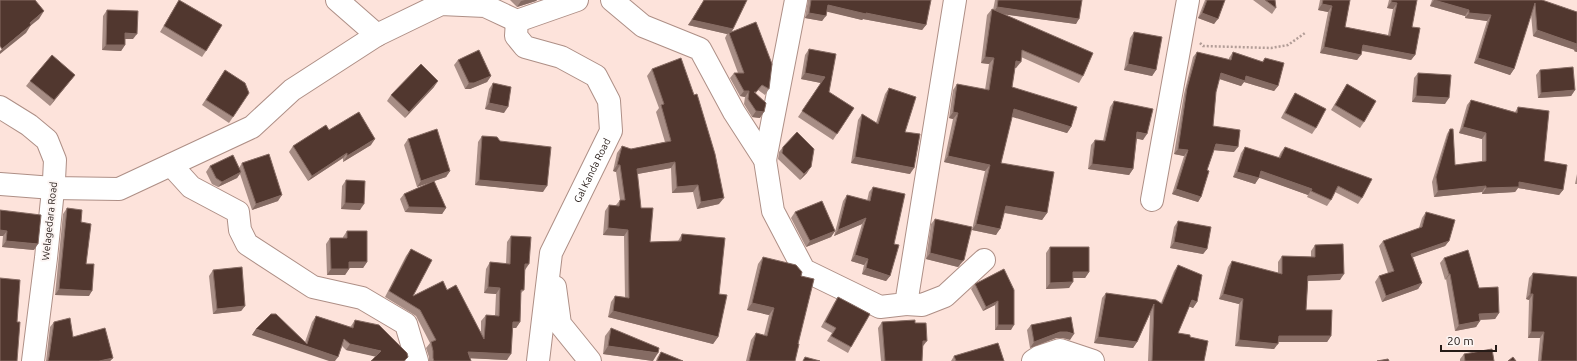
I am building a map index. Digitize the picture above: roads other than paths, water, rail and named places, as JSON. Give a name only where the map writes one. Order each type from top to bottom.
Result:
[{"type":"street","points":[[337,0],[376,36]]},
{"type":"street","points":[[0,184],[53,188],[119,189],[252,127],[292,90],[376,36],[441,4],[485,6],[517,21],[577,0]]},
{"type":"street","points":[[612,0],[643,26],[700,49],[734,112],[765,160]]},
{"type":"street","points":[[796,0],[765,160],[773,211],[804,270],[880,307],[906,304],[922,305],[945,296],[984,260]]},
{"type":"street","points":[[906,304],[955,0]]},
{"type":"street","points":[[1152,200],[1188,0]]},
{"type":"street","name":"Gal Kanda Road","points":[[517,21],[516,36],[525,47],[561,57],[596,76],[609,101],[611,131],[551,253],[538,361]]},
{"type":"street","name":"Welagedara Road","points":[[0,107],[29,125],[47,140],[55,160],[33,361]]},
{"type":"street","points":[[171,165],[191,187],[238,212],[240,230],[246,244],[313,287],[362,298],[406,324],[417,361]]},
{"type":"street","points":[[551,253],[560,324],[590,361]]},
{"type":"street","points":[[1033,361],[1039,357],[1060,350],[1093,361]]}]
